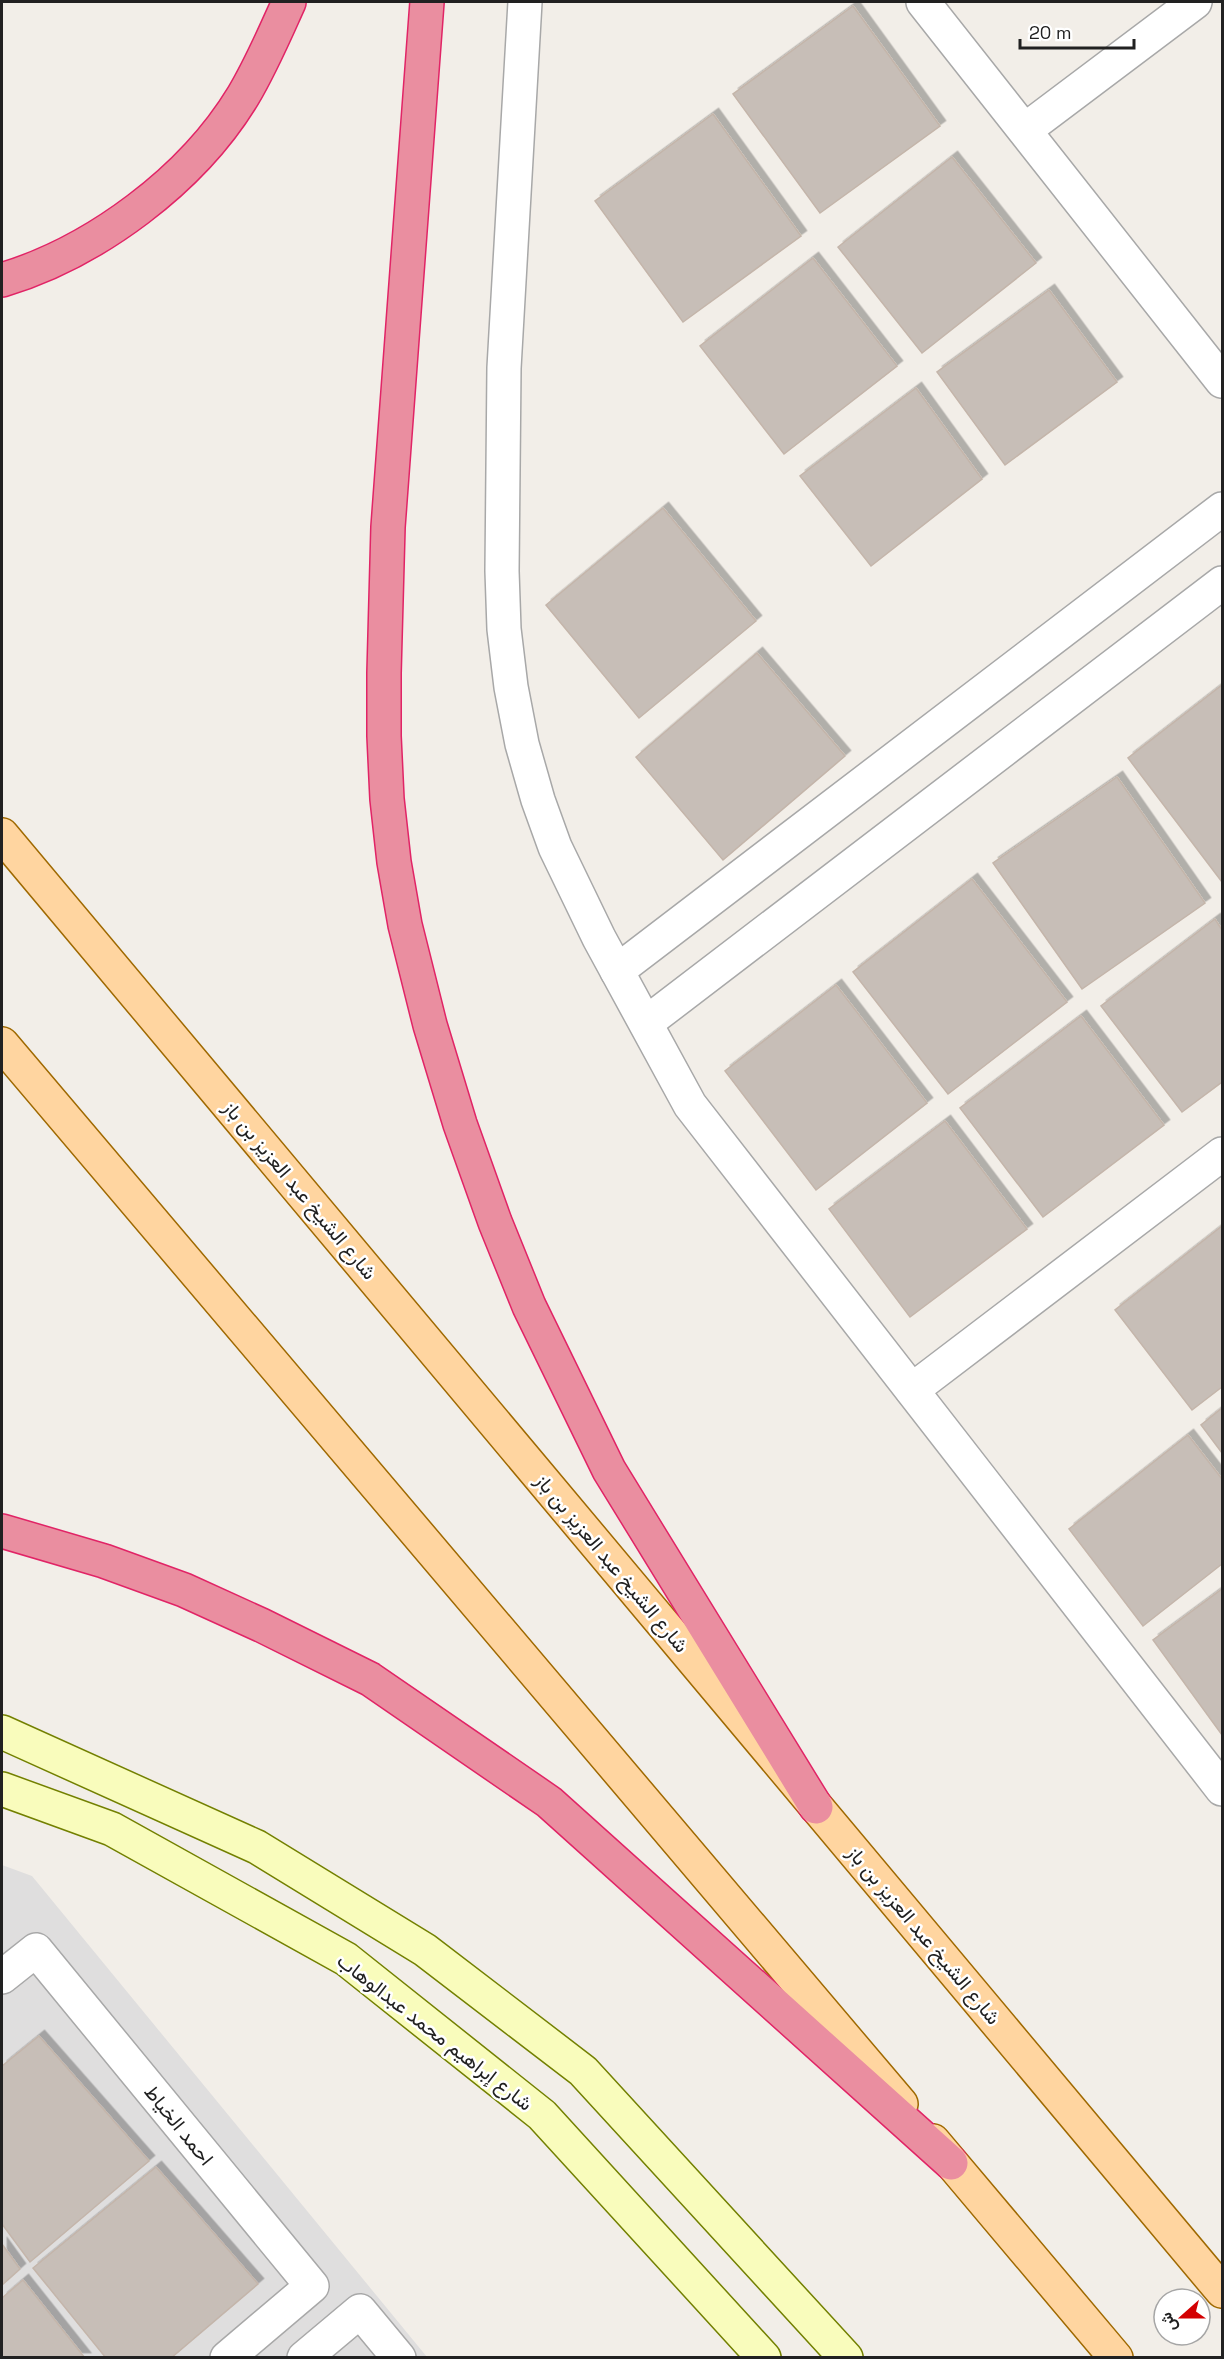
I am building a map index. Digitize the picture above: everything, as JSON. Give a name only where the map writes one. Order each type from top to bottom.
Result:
[{"type":"highway","points":[[2,280],[55,260],[93,239],[136,210],[176,176],[212,138],[242,97],[289,2]]},
{"type":"highway","points":[[427,2],[388,527],[384,673],[387,799],[394,862],[405,924],[425,1005],[460,1124],[495,1222],[548,1347],[609,1470],[816,1807]]},
{"type":"highway","points":[[2,1531],[104,1562],[184,1590],[370,1679],[549,1802],[951,2163]]},
{"type":"main road","name":"شارع الشيخ عبد العزيز بن باز","points":[[2,835],[1222,2291]]},
{"type":"main road","points":[[2,1044],[1116,2358]]},
{"type":"street","points":[[525,2],[504,368],[502,571],[504,629],[511,687],[522,744],[538,800],[576,893],[690,1105],[1222,1789]]},
{"type":"street","points":[[923,2],[1222,381]]},
{"type":"street","points":[[1024,130],[1195,2]]},
{"type":"street","points":[[617,972],[1222,509]]},
{"type":"street","points":[[646,1023],[1222,583]]},
{"type":"street","points":[[912,1390],[1222,1154]]},
{"type":"street","points":[[2,1732],[257,1846],[425,1950],[583,2071],[846,2358]]},
{"type":"street","name":"شارع إبراهيم محمد عبدالوهاب","points":[[2,1789],[112,1830],[346,1959],[542,2115],[764,2358]]},
{"type":"street","name":"احمد الخياط","points":[[2,1977],[36,1950],[312,2286],[227,2358]]},
{"type":"street","points":[[304,2358],[360,2311],[399,2358]]},
{"type":"shaded area","points":[[2,1865],[32,1876],[427,2357],[2,2358]]},
{"type":"building","points":[[853,6],[940,126],[820,213],[733,94]]},
{"type":"building","points":[[713,114],[801,236],[683,322],[595,201]]},
{"type":"building","points":[[952,157],[1036,263],[922,353],[838,247]]},
{"type":"building","points":[[813,258],[897,366],[784,454],[700,346]]},
{"type":"building","points":[[1049,290],[1117,382],[1005,465],[937,372]]},
{"type":"building","points":[[916,388],[982,479],[871,566],[800,476]]},
{"type":"building","points":[[663,508],[756,621],[639,718],[546,605]]},
{"type":"building","points":[[757,653],[845,756],[723,860],[636,757]]},
{"type":"building","points":[[1222,685],[1222,882],[1128,758]]},
{"type":"building","points":[[1117,777],[1205,903],[1082,989],[993,863]]},
{"type":"building","points":[[972,879],[1067,1002],[948,1094],[853,972]]},
{"type":"building","points":[[1215,919],[1222,930],[1222,1082],[1182,1112],[1101,1006]]},
{"type":"building","points":[[836,985],[927,1103],[816,1190],[725,1071]]},
{"type":"building","points":[[1081,1016],[1164,1125],[1043,1217],[960,1108]]},
{"type":"building","points":[[945,1121],[1027,1229],[910,1317],[829,1209]]},
{"type":"building","points":[[1222,1226],[1222,1387],[1192,1410],[1115,1310]]},
{"type":"building","points":[[1222,1408],[1222,1453],[1201,1425]]},
{"type":"building","points":[[1188,1435],[1222,1479],[1222,1564],[1143,1626],[1069,1529]]},
{"type":"building","points":[[1222,1589],[1222,1735],[1153,1640]]},
{"type":"building","points":[[39,2036],[149,2161],[30,2262],[2,2224],[2,2066]]},
{"type":"building","points":[[156,2167],[258,2284],[171,2358],[106,2358],[33,2268]]},
{"type":"building","points":[[2,2244],[20,2269],[2,2285]]},
{"type":"building","points":[[23,2280],[85,2358],[2,2358],[2,2298]]}]
